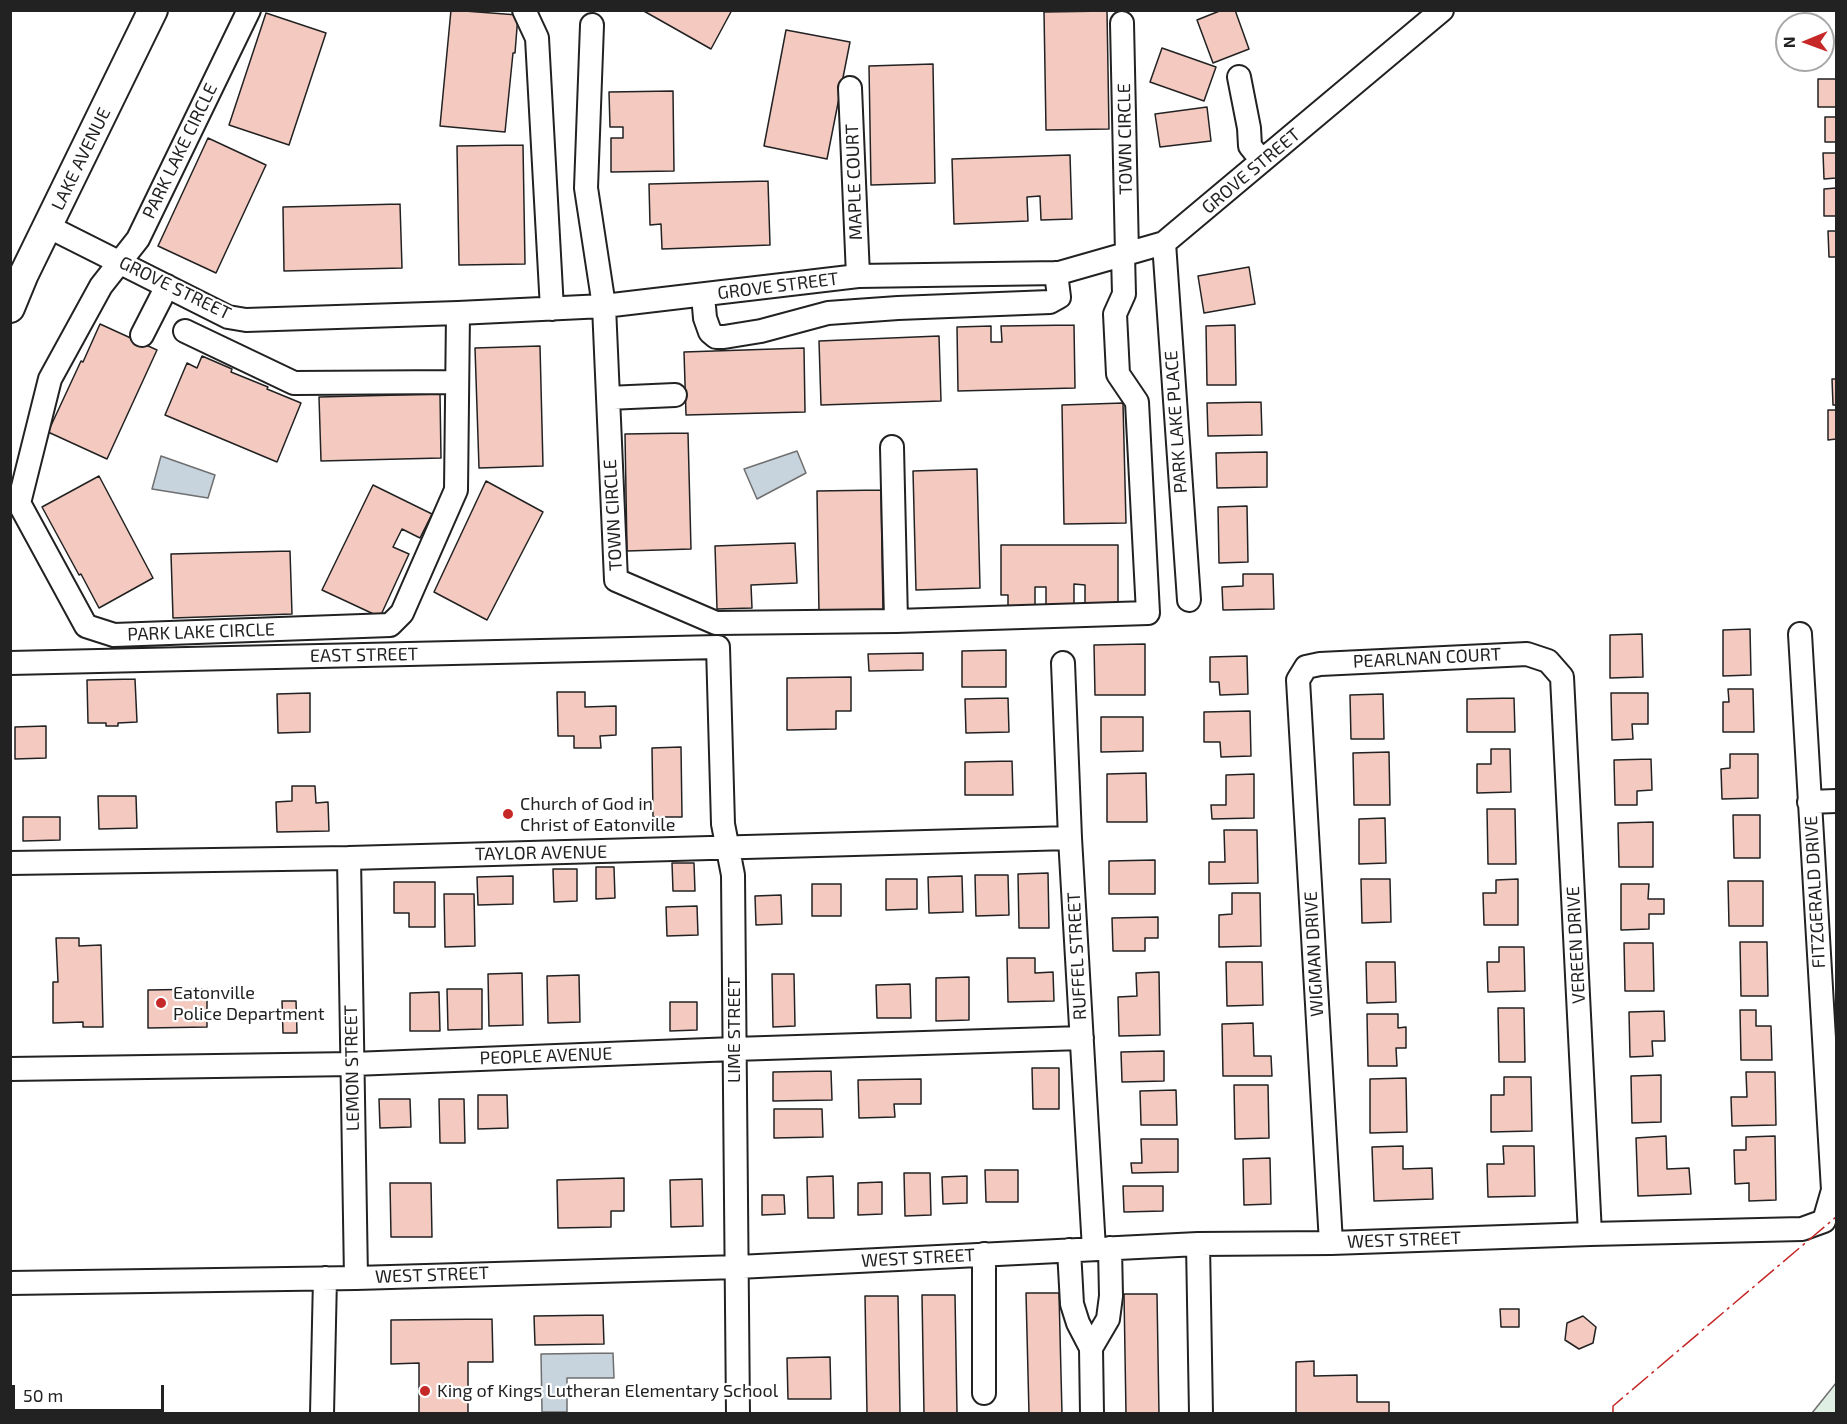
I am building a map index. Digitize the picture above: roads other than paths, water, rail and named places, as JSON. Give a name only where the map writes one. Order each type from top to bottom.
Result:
[{"type":"main road","name":"LAKE AVENUE","points":[[12,300],[153,10]]},
{"type":"street","name":"PARK LAKE CIRCLE","points":[[249,10],[138,239],[101,286],[50,379],[19,503],[86,626],[114,635],[390,625],[402,613],[456,490],[459,313]]},
{"type":"street","points":[[524,10],[537,38],[552,309]]},
{"type":"street","name":"GROVE STREET","points":[[47,226],[228,316],[246,320],[604,306],[865,276],[1056,273],[1164,243],[1442,10]]},
{"type":"street","name":"TOWN CIRCLE","points":[[592,26],[586,188],[604,306],[616,580],[717,623],[896,621],[1148,613],[1137,402],[1118,374],[1115,314],[1124,294],[1125,255],[1122,23]]},
{"type":"street","points":[[1239,77],[1249,128],[1250,146],[1262,161]]},
{"type":"street","name":"MAPLE COURT","points":[[850,88],[865,276],[872,310]]},
{"type":"street","name":"PARK LAKE PLACE","points":[[1164,243],[1189,600]]},
{"type":"street","points":[[703,295],[705,318],[710,332],[716,337],[761,331],[828,313],[1050,302],[1059,297],[1056,273]]},
{"type":"street","points":[[142,335],[167,286]]},
{"type":"street","points":[[774,286],[781,325]]},
{"type":"street","points":[[185,331],[294,383],[457,382]]},
{"type":"street","points":[[608,398],[675,395]]},
{"type":"street","points":[[892,447],[896,621]]},
{"type":"street","name":"FITZGERALD DRIVE","points":[[1800,634],[1833,1190],[1824,1221]]},
{"type":"street","name":"EAST STREET","points":[[10,663],[718,647]]},
{"type":"street","name":"LIME STREET","points":[[718,647],[723,824],[733,875],[738,1413]]},
{"type":"street","name":"PEARLNAN COURT","points":[[1306,667],[1320,664],[1527,654],[1548,661]]},
{"type":"street","name":"VEREEN DRIVE","points":[[1548,661],[1562,677],[1590,1234]]},
{"type":"street","name":"RUFFEL STREET","points":[[1063,663],[1070,838],[1082,1038],[1102,1248],[1111,1296],[1108,1319],[1091,1348]]},
{"type":"street","name":"WIGMAN DRIVE","points":[[1306,667],[1298,680],[1331,1243]]},
{"type":"street","points":[[1809,802],[1836,801]]},
{"type":"street","name":"TAYLOR AVENUE","points":[[10,863],[349,858],[1070,838]]},
{"type":"street","name":"LEMON STREET","points":[[349,858],[356,1278]]},
{"type":"street","name":"PEOPLE AVENUE","points":[[10,1069],[352,1064],[1082,1038]]},
{"type":"street","name":"WEST STREET","points":[[10,1284],[356,1278],[738,1267],[1198,1244],[1331,1243],[1802,1229],[1824,1221]]},
{"type":"street","points":[[1198,1244],[1201,1413]]},
{"type":"street","points":[[1069,1250],[1072,1304],[1078,1323],[1091,1348],[1092,1413]]},
{"type":"street","points":[[984,1254],[984,1393]]},
{"type":"street","points":[[322,1413],[325,1278]]},
{"type":"place","name":"Church of God in Christ of Eatonville","points":[[508,814]]},
{"type":"place","name":"Eatonville Police Department","points":[[161,1003]]},
{"type":"place","name":"King of Kings Lutheran Elementary School","points":[[425,1391]]}]
